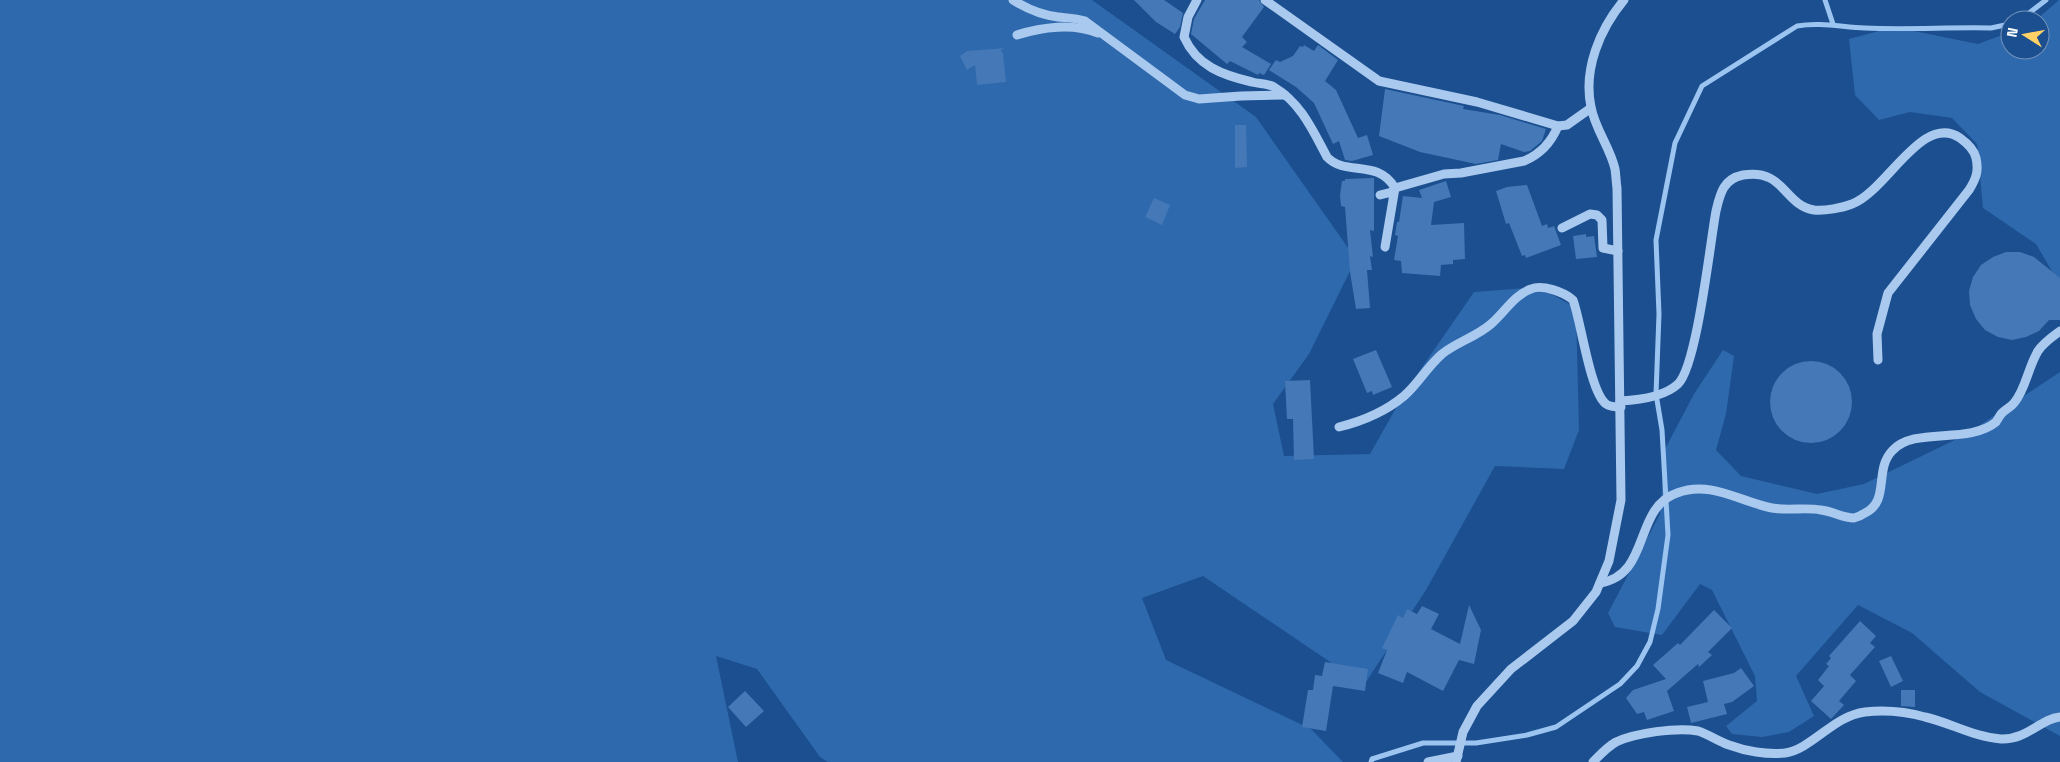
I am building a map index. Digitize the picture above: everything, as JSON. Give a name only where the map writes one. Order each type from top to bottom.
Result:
[{"type":"street","points":[[1013,0],[1043,15],[1085,21],[1185,95],[1193,98],[1199,100],[1241,96],[1285,96]]},
{"type":"street","points":[[1197,0],[1188,17],[1184,37],[1194,54],[1204,65],[1215,71],[1254,83],[1270,85],[1302,111],[1332,163],[1377,171],[1392,182],[1396,188],[1385,247]]},
{"type":"street","points":[[1265,0],[1379,81],[1477,102],[1558,126],[1568,125],[1591,108]]},
{"type":"street","points":[[1428,762],[1457,759],[1463,732],[1477,706],[1511,669],[1573,621],[1596,592],[1609,561],[1621,500],[1615,168],[1591,108],[1589,88],[1595,52],[1606,26],[1624,0]]},
{"type":"street","points":[[1017,35],[1054,27],[1093,31],[1103,35]]},
{"type":"street","points":[[1380,196],[1392,192],[1396,188],[1444,174],[1524,161],[1548,146],[1558,126]]},
{"type":"street","points":[[1339,427],[1371,418],[1386,409],[1405,395],[1420,376],[1445,352],[1481,332],[1523,293],[1539,286],[1568,296],[1573,300],[1588,361],[1604,404],[1610,407],[1668,392],[1680,382],[1689,365],[1696,337],[1718,203],[1726,182],[1736,177],[1747,175],[1767,176],[1782,186],[1792,198],[1801,204],[1814,210],[1830,209],[1852,204],[1867,196],[1894,170],[1908,152],[1924,138],[1940,132],[1956,136],[1968,144],[1975,154],[1978,168],[1975,179],[1969,190],[1888,293],[1877,334],[1878,360]]},
{"type":"street","points":[[1562,228],[1590,214],[1597,215],[1602,220],[1604,248],[1618,251]]},
{"type":"street","points":[[1600,583],[1618,577],[1625,571],[1640,547],[1653,511],[1662,501],[1676,493],[1706,488],[1769,508],[1822,510],[1856,518],[1872,510],[1879,499],[1883,465],[1891,451],[1902,443],[1920,438],[1968,433],[1996,422],[2015,402],[2037,352],[2060,331]]},
{"type":"street","points":[[1593,762],[1615,743],[1631,736],[1660,732],[1699,732],[1730,745],[1754,751],[1786,753],[1799,748],[1843,719],[1863,712],[1926,717],[1973,734],[2003,739],[2031,732],[2049,720],[2060,717]]},
{"type":"shaded area","points":[[0,0],[1092,0],[1256,117],[1356,259],[1309,354],[1273,404],[1284,456],[1370,454],[1405,392],[1474,292],[1539,287],[1576,308],[1579,430],[1564,469],[1495,466],[1426,590],[1364,685],[1203,576],[1142,598],[1166,660],[1311,729],[1343,762],[828,762],[820,757],[757,669],[716,656],[738,762],[0,762]]},
{"type":"shaded area","points":[[2060,0],[2060,285],[2036,244],[1983,208],[1977,144],[1952,118],[1910,112],[1879,120],[1855,95],[1849,39],[1894,27],[1978,44],[2000,36],[2000,60],[2050,60],[2050,10],[2048,10]]},
{"type":"shaded area","points":[[1723,350],[1734,356],[1726,414],[1716,450],[1741,476],[1817,494],[1864,484],[1965,435],[2060,372],[2060,736],[1980,692],[1912,633],[1858,605],[1796,676],[1814,716],[1789,732],[1762,737],[1732,734],[1726,726],[1757,701],[1755,676],[1712,590],[1700,584],[1662,635],[1615,627],[1608,613],[1660,514],[1665,449],[1694,394]]},
{"type":"building","points":[[1134,0],[1164,0],[1183,13],[1180,27],[1175,34],[1156,22]]},
{"type":"building","points":[[1205,0],[1259,0],[1264,7],[1242,37],[1247,42],[1242,47],[1271,64],[1264,75],[1259,73],[1258,75],[1230,61],[1227,64],[1191,34],[1194,19]]},
{"type":"building","points":[[1304,45],[1314,51],[1318,45],[1338,60],[1325,81],[1336,90],[1358,138],[1367,135],[1373,155],[1352,161],[1345,160],[1339,141],[1333,144],[1314,103],[1296,87],[1269,70],[1276,60],[1280,62],[1293,56],[1300,46],[1303,47]]},
{"type":"building","points":[[1005,48],[1001,50],[1003,53],[1006,82],[977,85],[975,65],[967,70],[960,56],[967,51]]},
{"type":"building","points":[[1385,89],[1464,106],[1463,109],[1500,115],[1546,129],[1542,141],[1530,151],[1524,152],[1501,144],[1498,160],[1476,164],[1420,152],[1379,136]]},
{"type":"building","points":[[1235,125],[1246,125],[1247,167],[1235,168]]},
{"type":"building","points":[[1374,178],[1374,231],[1370,230],[1373,257],[1370,256],[1372,270],[1367,270],[1370,308],[1356,309],[1350,272],[1345,207],[1341,206],[1340,195],[1342,181],[1345,181],[1345,179]]},
{"type":"building","points":[[1446,181],[1451,197],[1434,202],[1431,225],[1464,223],[1465,259],[1453,260],[1453,264],[1441,265],[1440,276],[1402,273],[1401,261],[1394,260],[1398,236],[1395,235],[1403,196],[1422,198],[1419,190]]},
{"type":"building","points":[[1527,185],[1542,226],[1547,224],[1548,228],[1554,226],[1561,245],[1526,258],[1525,255],[1522,256],[1509,223],[1506,224],[1496,191],[1507,187]]},
{"type":"building","points":[[1154,198],[1170,205],[1162,225],[1145,217]]},
{"type":"building","points":[[1586,234],[1586,237],[1594,236],[1597,257],[1576,259],[1573,236]]},
{"type":"building","points":[[2006,252],[2020,252],[2034,257],[2060,278],[2060,320],[2049,320],[2039,331],[2026,337],[2012,340],[1998,337],[1985,330],[1976,319],[1970,305],[1969,291],[1973,277],[1981,265],[1993,257]]},
{"type":"building","points":[[1376,350],[1392,387],[1373,395],[1372,391],[1367,393],[1353,359]]},
{"type":"building","points":[[1811,361],[1827,364],[1840,373],[1849,386],[1852,402],[1849,418],[1840,431],[1827,440],[1811,443],[1795,440],[1782,431],[1773,418],[1770,402],[1773,386],[1782,373],[1795,364]]},
{"type":"building","points":[[1310,380],[1314,459],[1294,460],[1293,419],[1287,419],[1285,381]]},
{"type":"building","points":[[1469,605],[1481,630],[1474,664],[1459,660],[1443,691],[1407,672],[1403,683],[1378,673],[1387,650],[1382,648],[1398,615],[1403,618],[1407,609],[1417,614],[1422,606],[1439,614],[1431,629],[1460,644]]},
{"type":"building","points":[[1714,610],[1732,628],[1708,652],[1712,655],[1699,667],[1698,664],[1667,691],[1674,711],[1647,720],[1644,712],[1637,714],[1626,698],[1633,690],[1666,679],[1653,665],[1678,643],[1680,645]]},
{"type":"building","points":[[1860,621],[1876,636],[1870,643],[1875,647],[1850,675],[1856,681],[1839,701],[1844,705],[1831,719],[1811,701],[1824,686],[1818,680],[1829,666],[1826,664],[1831,658],[1829,656]]},
{"type":"building","points":[[1891,656],[1903,681],[1891,687],[1879,661]]},
{"type":"building","points":[[1325,662],[1368,669],[1365,691],[1333,686],[1326,731],[1302,727],[1308,690],[1313,690],[1315,675],[1322,676]]},
{"type":"building","points":[[1741,668],[1754,686],[1732,702],[1724,704],[1727,714],[1691,723],[1687,707],[1708,702],[1703,681],[1734,673]]},
{"type":"building","points":[[1901,690],[1915,690],[1915,707],[1901,706]]},
{"type":"building","points":[[745,691],[764,711],[746,727],[728,707]]},
{"type":"waterway","points":[[1825,0],[1833,24]]},
{"type":"waterway","points":[[2033,10],[2046,0]]},
{"type":"waterway","points":[[1371,762],[1372,759],[1423,743],[1476,743],[1527,735],[1556,727],[1620,684],[1637,666],[1650,642],[1658,609],[1668,535],[1662,430],[1656,394],[1659,314],[1656,240],[1675,143],[1702,86],[1797,26],[1814,24],[1881,29],[1991,28],[2000,26]]}]
